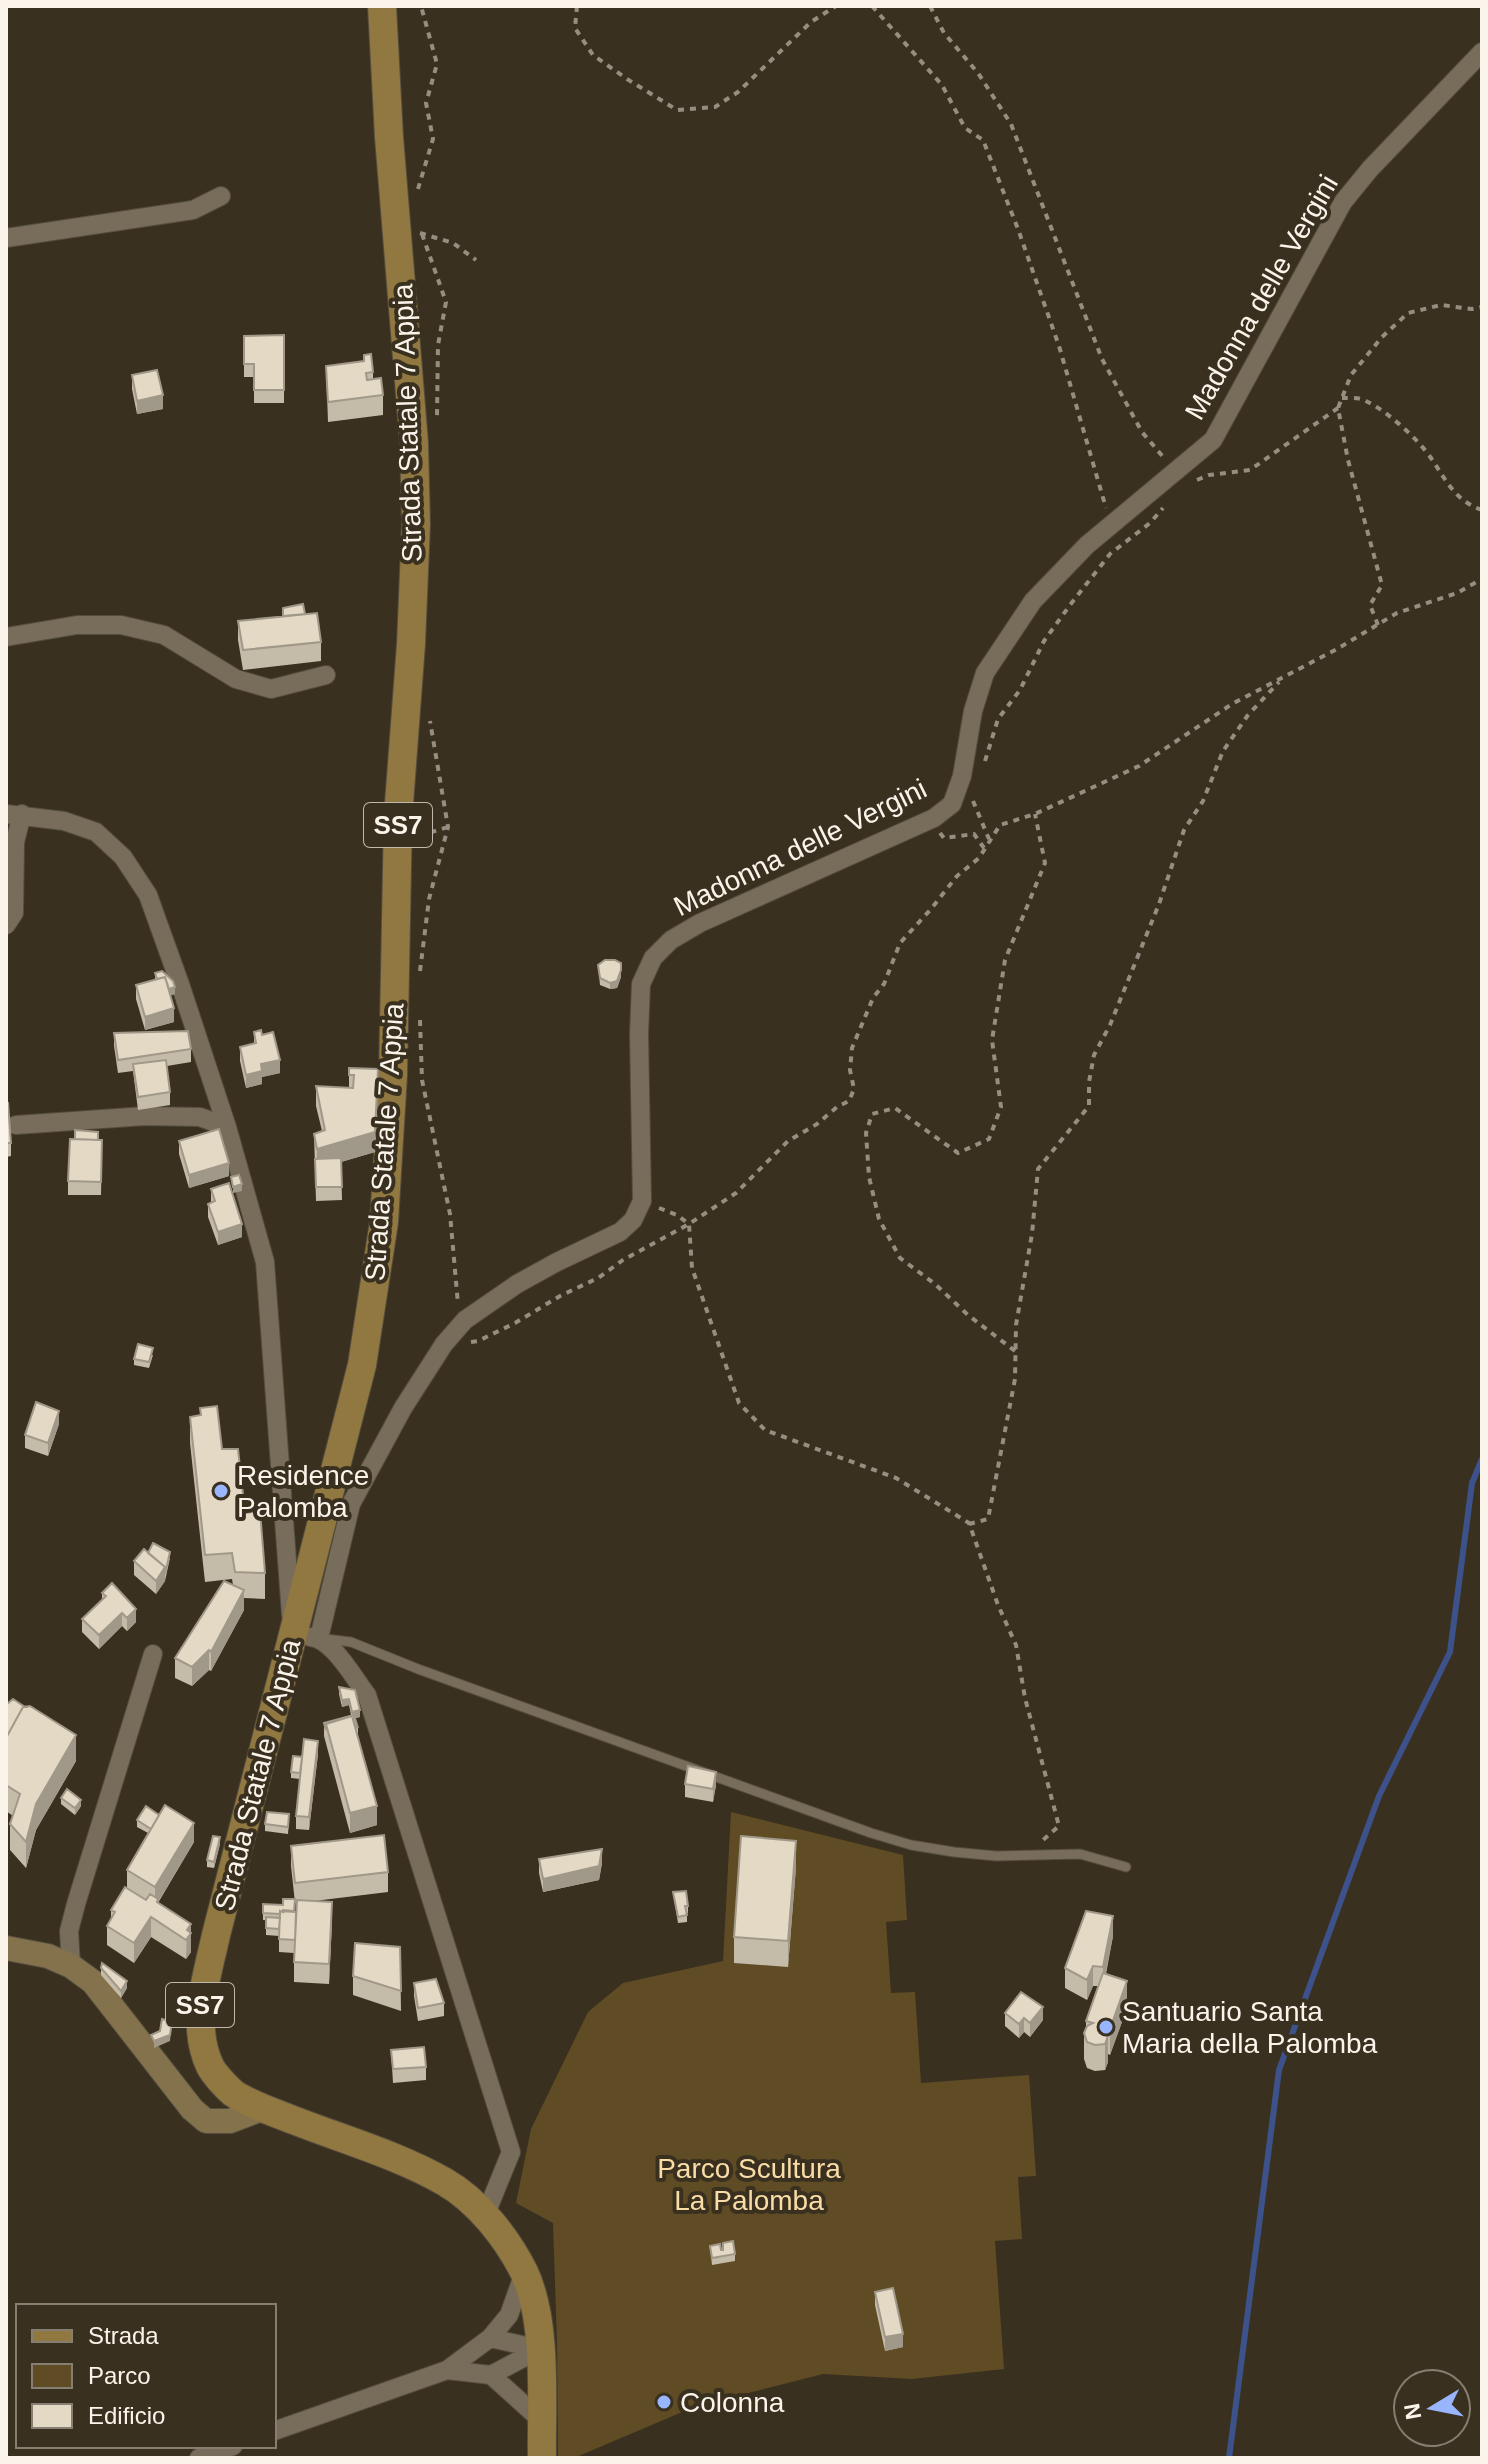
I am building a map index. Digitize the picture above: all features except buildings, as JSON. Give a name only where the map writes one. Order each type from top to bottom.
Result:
[{"type":"main road","name":"Strada Statale 7 Appia","points":[[382,6],[389,137],[414,443],[416,524],[398,817],[393,1075],[384,1222],[362,1365],[306,1636],[200,2004],[202,2039],[210,2067],[232,2092],[264,2108],[401,2159],[448,2183],[485,2216],[524,2273],[536,2314],[540,2349],[542,2458]]},
{"type":"main road","points":[[6,1948],[48,1956],[71,1966],[93,1982],[192,2109],[206,2121],[230,2121],[264,2108]]},
{"type":"street","name":"Madonna delle Vergini","points":[[642,1201],[641,984],[653,958],[671,940],[700,923],[929,820],[952,804],[962,776],[973,711],[985,673],[1033,601],[1087,545],[1213,440],[1343,202],[1370,169],[1482,52]]},
{"type":"street","points":[[6,238],[193,210],[221,196]]},
{"type":"street","points":[[6,637],[77,625],[121,625],[164,635],[236,679],[271,689],[326,675]]},
{"type":"street","points":[[6,925],[14,913],[14,814],[64,821],[96,832],[123,857],[148,895],[227,1127],[265,1262],[306,1636]]},
{"type":"street","points":[[16,1125],[145,1116],[200,1117],[227,1127]]},
{"type":"street","points":[[306,1636],[351,1504],[403,1408],[444,1344],[465,1320],[517,1284],[620,1232],[633,1220],[642,1201]]},
{"type":"street","points":[[306,1636],[329,1646],[367,1695],[511,2152],[485,2216]]},
{"type":"street","points":[[71,1966],[69,1931],[76,1904],[153,1654]]},
{"type":"street","points":[[276,2430],[447,2370],[490,2338],[509,2315],[524,2273]]},
{"type":"street","points":[[490,2338],[540,2349]]},
{"type":"street","points":[[447,2370],[491,2375],[540,2349]]},
{"type":"street","points":[[491,2375],[542,2421]]},
{"type":"street","points":[[199,2458],[227,2448]]},
{"type":"lane","points":[[306,1636],[351,1642],[911,1845],[996,1856],[1080,1854],[1126,1867]]},
{"type":"path","points":[[577,6],[575,28],[593,55],[677,110],[715,107],[738,92],[811,22],[836,6]]},
{"type":"path","points":[[872,6],[942,85],[965,128],[983,140],[1059,346],[1111,526]]},
{"type":"path","points":[[930,6],[944,33],[978,73],[1011,124],[1102,359],[1142,432],[1176,472]]},
{"type":"path","points":[[399,238],[422,233],[453,243],[476,260]]},
{"type":"path","points":[[1378,625],[1370,605],[1382,585],[1348,460],[1338,408],[1351,375],[1382,337],[1408,313],[1441,305],[1472,309],[1482,307]]},
{"type":"path","points":[[1342,398],[1364,399],[1412,434],[1430,455],[1452,491],[1470,506],[1482,510]]},
{"type":"path","points":[[1196,480],[1209,475],[1250,470],[1338,408]]},
{"type":"path","points":[[984,763],[998,719],[1020,690],[1044,641],[1110,554],[1150,523],[1166,504]]},
{"type":"path","points":[[444,1344],[478,1341],[503,1329],[689,1224],[736,1193],[788,1141],[849,1101],[854,1089],[850,1070],[852,1048],[873,998],[884,984],[900,943],[957,876],[979,858],[1000,825],[1035,814],[1139,766],[1232,704],[1397,613],[1457,593],[1482,579]]},
{"type":"path","points":[[969,1524],[988,1519],[1015,1379],[1016,1325],[1032,1234],[1038,1169],[1089,1106],[1094,1055],[1110,1025],[1154,916],[1184,830],[1203,801],[1223,751],[1248,715],[1283,677]]},
{"type":"path","points":[[952,804],[971,796],[989,839]]},
{"type":"path","points":[[1015,1351],[900,1258],[879,1219],[869,1177],[866,1133],[872,1114],[895,1108],[958,1153],[989,1139],[1001,1107],[992,1040],[1005,960],[1045,863],[1035,814]]},
{"type":"path","points":[[929,820],[944,838],[974,834],[984,848]]},
{"type":"path","points":[[642,1201],[677,1215],[689,1224],[692,1268],[739,1403],[765,1430],[896,1478],[969,1524],[1016,1645],[1029,1713],[1059,1826]]},
{"type":"green space","name":"Parco Scultura La Palomba","points":[[731,1812],[903,1855],[907,1920],[886,1922],[891,1993],[915,1992],[921,2083],[1029,2075],[1036,2176],[1018,2177],[1022,2239],[995,2241],[1004,2369],[912,2379],[823,2374],[694,2407],[574,2458],[558,2458],[553,2223],[516,2203],[531,2129],[588,2012],[623,1983],[723,1961]]},
{"type":"waterway","points":[[1229,2458],[1279,2070],[1379,1796],[1450,1652],[1472,1483],[1482,1459]]},
{"type":"place","name":"Residence Palomba","points":[[221,1491]]},
{"type":"place","name":"Santuario Santa Maria della Palomba","points":[[1106,2027]]},
{"type":"place","name":"Colonna","points":[[664,2402]]}]
